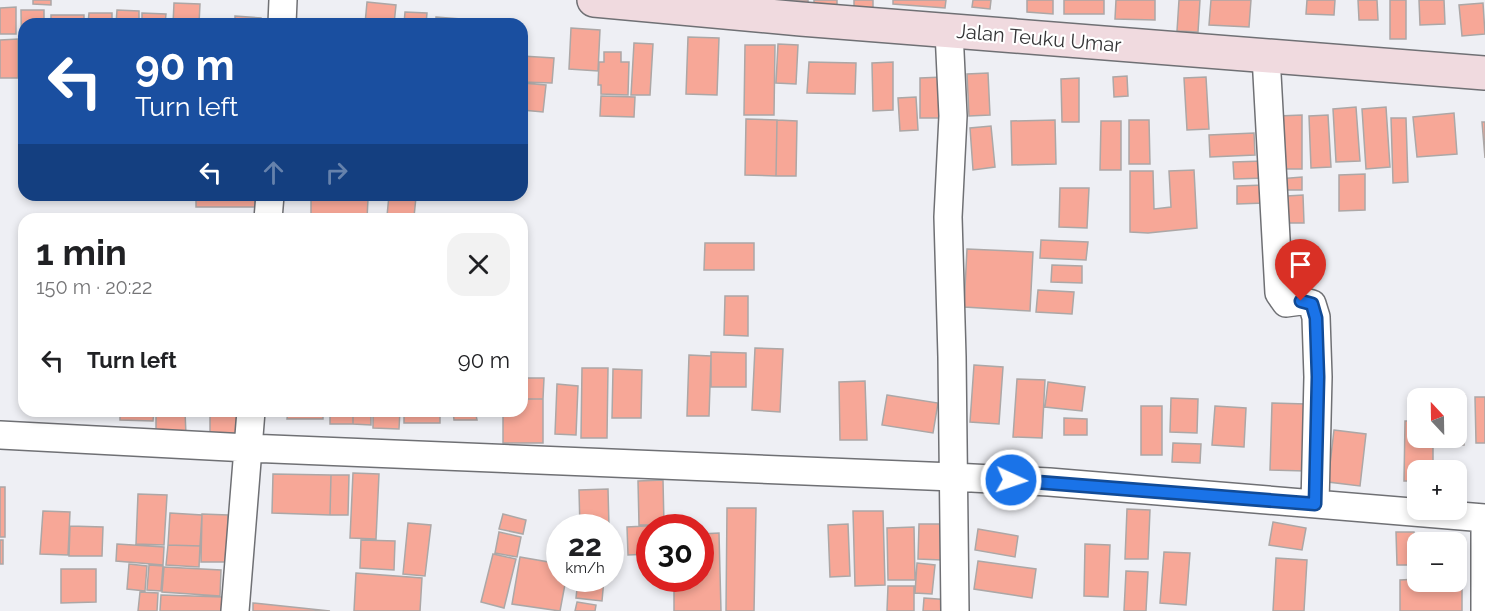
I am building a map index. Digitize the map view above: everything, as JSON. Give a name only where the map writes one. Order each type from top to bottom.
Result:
[{"type":"main road","name":"Jalan Teuku Umar","points":[[594,0],[949,31],[1485,73]]},
{"type":"street","points":[[282,18],[284,0]]},
{"type":"street","points":[[949,31],[953,116],[948,217],[955,611]]},
{"type":"street","points":[[1266,56],[1279,293],[1286,303],[1301,301],[1312,304],[1316,318],[1318,377],[1315,504]]},
{"type":"street","points":[[235,611],[251,417]]},
{"type":"street","points":[[0,435],[248,448],[1049,482],[1485,518],[1485,611]]},
{"type":"building","points":[[33,0],[51,0],[51,5],[33,4]]},
{"type":"building","points":[[792,0],[808,0],[808,6],[792,6]]},
{"type":"building","points":[[814,0],[837,0],[837,5],[814,4]]},
{"type":"building","points":[[854,0],[873,0],[873,9],[854,9]]},
{"type":"building","points":[[893,0],[946,0],[945,8],[893,4]]},
{"type":"building","points":[[973,0],[991,0],[990,9],[972,7]]},
{"type":"building","points":[[1027,0],[1053,0],[1053,14],[1027,12]]},
{"type":"building","points":[[1064,0],[1104,0],[1104,14],[1064,14]]},
{"type":"building","points":[[1116,0],[1155,0],[1155,20],[1115,19]]},
{"type":"building","points":[[1179,0],[1200,0],[1198,32],[1177,31]]},
{"type":"building","points":[[1211,0],[1251,0],[1249,27],[1209,25]]},
{"type":"building","points":[[1307,0],[1335,0],[1334,15],[1306,14]]},
{"type":"building","points":[[1358,0],[1377,0],[1378,20],[1359,20]]},
{"type":"building","points":[[1390,0],[1406,0],[1406,39],[1390,39]]},
{"type":"building","points":[[1419,0],[1444,0],[1445,24],[1420,25]]},
{"type":"building","points":[[367,2],[396,5],[395,18],[366,18]]},
{"type":"building","points":[[174,3],[200,4],[199,18],[173,18]]},
{"type":"building","points":[[1483,3],[1485,34],[1462,36],[1459,5]]},
{"type":"building","points":[[16,7],[16,34],[0,34],[0,8]]},
{"type":"building","points":[[21,10],[44,10],[44,18],[21,18]]},
{"type":"building","points":[[117,10],[139,11],[139,18],[116,18]]},
{"type":"building","points":[[405,12],[427,13],[427,18],[404,18]]},
{"type":"building","points":[[89,13],[112,13],[112,18],[89,18]]},
{"type":"building","points":[[142,13],[166,14],[166,18],[142,18]]},
{"type":"building","points":[[51,15],[84,15],[84,18],[51,18]]},
{"type":"building","points":[[235,16],[261,18],[235,18]]},
{"type":"building","points":[[571,28],[600,30],[598,71],[569,69]]},
{"type":"building","points":[[688,37],[719,38],[717,95],[686,94]]},
{"type":"building","points":[[18,39],[18,78],[0,78],[0,40]]},
{"type":"building","points":[[634,43],[653,44],[650,95],[631,95]]},
{"type":"building","points":[[778,44],[798,45],[796,84],[776,83]]},
{"type":"building","points":[[745,45],[775,45],[774,115],[744,115]]},
{"type":"building","points":[[604,52],[621,52],[621,62],[629,62],[628,95],[601,94],[601,85],[598,85],[599,62],[604,62]]},
{"type":"building","points":[[528,56],[554,58],[552,83],[528,82]]},
{"type":"building","points":[[809,62],[856,63],[855,94],[807,93]]},
{"type":"building","points":[[893,62],[893,110],[873,111],[872,63]]},
{"type":"building","points":[[988,73],[990,115],[969,116],[967,74]]},
{"type":"building","points":[[1127,76],[1128,96],[1114,97],[1113,77]]},
{"type":"building","points":[[943,77],[944,118],[920,118],[920,78]]},
{"type":"building","points":[[1206,77],[1209,129],[1187,130],[1184,78]]},
{"type":"building","points":[[1079,78],[1079,122],[1062,122],[1061,79]]},
{"type":"building","points":[[528,84],[546,85],[543,112],[528,111]]},
{"type":"building","points":[[601,96],[635,97],[634,117],[600,116]]},
{"type":"building","points":[[916,97],[918,130],[900,131],[898,98]]},
{"type":"building","points":[[1356,107],[1360,161],[1336,162],[1333,109]]},
{"type":"building","points":[[1386,107],[1390,167],[1366,169],[1362,109]]},
{"type":"building","points":[[1454,113],[1457,154],[1417,157],[1413,117]]},
{"type":"building","points":[[1302,115],[1302,169],[1278,169],[1278,116]]},
{"type":"building","points":[[1328,115],[1331,167],[1311,168],[1309,116]]},
{"type":"building","points":[[1391,118],[1406,118],[1408,182],[1393,183]]},
{"type":"building","points":[[746,119],[777,120],[776,176],[745,175]]},
{"type":"building","points":[[777,120],[797,121],[796,176],[776,176]]},
{"type":"building","points":[[1055,120],[1056,164],[1012,165],[1011,121]]},
{"type":"building","points":[[1129,120],[1149,120],[1150,164],[1129,164]]},
{"type":"building","points":[[1101,121],[1121,121],[1121,170],[1100,170]]},
{"type":"building","points":[[1482,122],[1485,122],[1485,158]]},
{"type":"building","points":[[991,126],[995,167],[973,170],[970,128]]},
{"type":"building","points":[[1254,133],[1255,155],[1210,157],[1209,135]]},
{"type":"building","points":[[1264,161],[1265,178],[1234,179],[1233,162]]},
{"type":"building","points":[[1194,170],[1197,228],[1148,233],[1130,232],[1130,171],[1153,171],[1154,209],[1171,207],[1169,171]]},
{"type":"building","points":[[1365,174],[1365,210],[1339,211],[1339,175]]},
{"type":"building","points":[[1302,177],[1302,190],[1278,190],[1278,179]]},
{"type":"building","points":[[1264,185],[1265,203],[1237,204],[1237,186]]},
{"type":"building","points":[[1060,188],[1089,188],[1087,228],[1059,227]]},
{"type":"building","points":[[1303,195],[1304,223],[1288,223],[1287,196]]},
{"type":"building","points":[[196,201],[255,201],[255,207],[196,207]]},
{"type":"building","points":[[311,201],[368,201],[367,213],[311,213]]},
{"type":"building","points":[[388,201],[416,201],[414,213],[387,213]]},
{"type":"building","points":[[1041,240],[1088,242],[1086,260],[1040,258]]},
{"type":"building","points":[[705,243],[754,243],[754,270],[704,270]]},
{"type":"building","points":[[967,249],[1033,252],[1030,311],[964,307]]},
{"type":"building","points":[[1052,265],[1082,266],[1082,283],[1051,282]]},
{"type":"building","points":[[1038,290],[1074,292],[1072,314],[1036,312]]},
{"type":"building","points":[[725,296],[748,296],[748,336],[724,335]]},
{"type":"building","points":[[755,348],[783,349],[780,412],[752,410]]},
{"type":"building","points":[[711,352],[746,353],[746,387],[711,387]]},
{"type":"building","points":[[689,355],[711,356],[709,416],[687,416]]},
{"type":"building","points":[[974,365],[1003,367],[999,424],[970,422]]},
{"type":"building","points":[[582,368],[608,368],[607,438],[581,438]]},
{"type":"building","points":[[613,369],[642,370],[641,418],[612,418]]},
{"type":"building","points":[[528,378],[544,378],[543,399],[528,399]]},
{"type":"building","points":[[1017,379],[1045,380],[1042,438],[1013,437]]},
{"type":"building","points":[[865,381],[867,440],[840,440],[839,382]]},
{"type":"building","points":[[1048,382],[1085,387],[1082,411],[1045,407]]},
{"type":"building","points":[[557,384],[578,386],[576,435],[555,434]]},
{"type":"building","points":[[887,395],[938,403],[933,433],[882,425]]},
{"type":"building","points":[[1475,397],[1485,397],[1485,443],[1476,443]]},
{"type":"building","points":[[1171,398],[1198,399],[1197,433],[1170,432]]},
{"type":"building","points":[[528,399],[543,399],[543,443],[503,443],[503,417],[528,417]]},
{"type":"building","points":[[1272,403],[1306,404],[1305,471],[1270,470]]},
{"type":"building","points":[[1141,406],[1162,406],[1162,455],[1141,455]]},
{"type":"building","points":[[1215,406],[1246,408],[1244,447],[1212,445]]},
{"type":"building","points":[[120,417],[153,417],[153,421],[120,420]]},
{"type":"building","points":[[156,417],[185,417],[186,435],[156,436]]},
{"type":"building","points":[[210,417],[242,417],[242,434],[210,435]]},
{"type":"building","points":[[287,417],[323,417],[323,419],[287,419]]},
{"type":"building","points":[[330,417],[353,417],[353,424],[330,424]]},
{"type":"building","points":[[353,417],[371,417],[371,425],[353,424]]},
{"type":"building","points":[[373,417],[400,417],[399,429],[373,428]]},
{"type":"building","points":[[404,417],[440,417],[440,423],[404,423]]},
{"type":"building","points":[[454,417],[476,417],[477,420],[454,420]]},
{"type":"building","points":[[1064,418],[1087,419],[1087,435],[1064,435]]},
{"type":"building","points":[[1405,421],[1407,421],[1407,448],[1433,448],[1433,460],[1407,460],[1407,481],[1404,481]]},
{"type":"building","points":[[1334,430],[1366,434],[1360,486],[1328,482]]},
{"type":"building","points":[[1173,443],[1201,444],[1200,463],[1172,462]]},
{"type":"building","points":[[353,473],[379,474],[376,539],[350,538]]},
{"type":"building","points":[[273,474],[331,475],[330,515],[272,513]]},
{"type":"building","points":[[331,475],[349,475],[348,515],[330,515]]},
{"type":"building","points":[[663,480],[664,514],[639,514],[638,481]]},
{"type":"building","points":[[0,487],[5,487],[5,537],[0,537]]},
{"type":"building","points":[[608,489],[609,514],[580,514],[579,490]]},
{"type":"building","points":[[138,494],[167,495],[164,545],[136,544]]},
{"type":"building","points":[[727,508],[756,508],[754,611],[726,611]]},
{"type":"building","points":[[1127,509],[1150,510],[1148,559],[1125,559]]},
{"type":"building","points":[[43,511],[70,512],[68,555],[40,554]]},
{"type":"building","points":[[853,511],[883,511],[885,585],[855,586]]},
{"type":"building","points":[[170,513],[202,515],[200,546],[168,545]]},
{"type":"building","points":[[202,514],[228,515],[227,562],[201,562]]},
{"type":"building","points":[[503,514],[526,520],[523,534],[499,529]]},
{"type":"building","points":[[1273,522],[1306,528],[1302,550],[1269,545]]},
{"type":"building","points":[[408,523],[431,525],[425,576],[403,574]]},
{"type":"building","points":[[848,524],[850,576],[830,577],[828,525]]},
{"type":"building","points":[[919,524],[943,524],[942,560],[918,559]]},
{"type":"building","points":[[70,526],[103,527],[102,556],[69,556]]},
{"type":"building","points":[[627,527],[636,527],[636,555],[628,555]]},
{"type":"building","points":[[914,527],[915,580],[888,580],[887,528]]},
{"type":"building","points":[[978,529],[1018,536],[1015,557],[975,550]]},
{"type":"building","points":[[499,532],[521,537],[517,557],[495,553]]},
{"type":"building","points":[[1396,532],[1407,532],[1407,565],[1397,565]]},
{"type":"building","points":[[714,533],[719,533],[721,611],[674,611],[674,592],[714,592]]},
{"type":"building","points":[[0,540],[3,540],[3,564],[0,564]]},
{"type":"building","points":[[361,540],[395,541],[394,570],[360,568]]},
{"type":"building","points":[[117,544],[164,547],[163,565],[116,561]]},
{"type":"building","points":[[1085,544],[1110,545],[1108,597],[1084,596]]},
{"type":"building","points":[[168,545],[200,546],[199,567],[166,565]]},
{"type":"building","points":[[1164,552],[1190,553],[1186,605],[1160,603]]},
{"type":"building","points":[[493,554],[516,559],[504,608],[481,602]]},
{"type":"building","points":[[520,557],[546,562],[546,592],[564,592],[560,611],[512,604]]},
{"type":"building","points":[[1276,558],[1307,560],[1304,611],[1273,611]]},
{"type":"building","points":[[978,561],[1036,569],[1032,598],[974,589]]},
{"type":"building","points":[[917,563],[935,565],[932,594],[915,593]]},
{"type":"building","points":[[129,564],[147,566],[145,591],[127,589]]},
{"type":"building","points":[[149,565],[163,566],[161,591],[147,590]]},
{"type":"building","points":[[164,567],[221,570],[220,596],[162,592]]},
{"type":"building","points":[[61,569],[96,569],[96,602],[61,603]]},
{"type":"building","points":[[1126,571],[1148,572],[1146,611],[1124,611]]},
{"type":"building","points":[[356,573],[422,578],[420,611],[354,611]]},
{"type":"building","points":[[1400,580],[1407,580],[1407,592],[1462,592],[1462,611],[1400,611]]},
{"type":"building","points":[[888,586],[914,586],[914,611],[887,611]]},
{"type":"building","points":[[140,592],[158,593],[157,611],[138,611]]},
{"type":"building","points":[[577,592],[603,592],[602,601],[576,598]]},
{"type":"building","points":[[161,595],[223,597],[223,611],[160,611]]},
{"type":"building","points":[[924,598],[951,600],[950,611],[923,611]]},
{"type":"building","points":[[577,602],[596,605],[595,611],[575,611]]},
{"type":"building","points":[[253,603],[330,611],[253,611]]},
{"type":"route","points":[[1011,480],[1315,504],[1318,377],[1316,318],[1312,304],[1301,301]]}]
